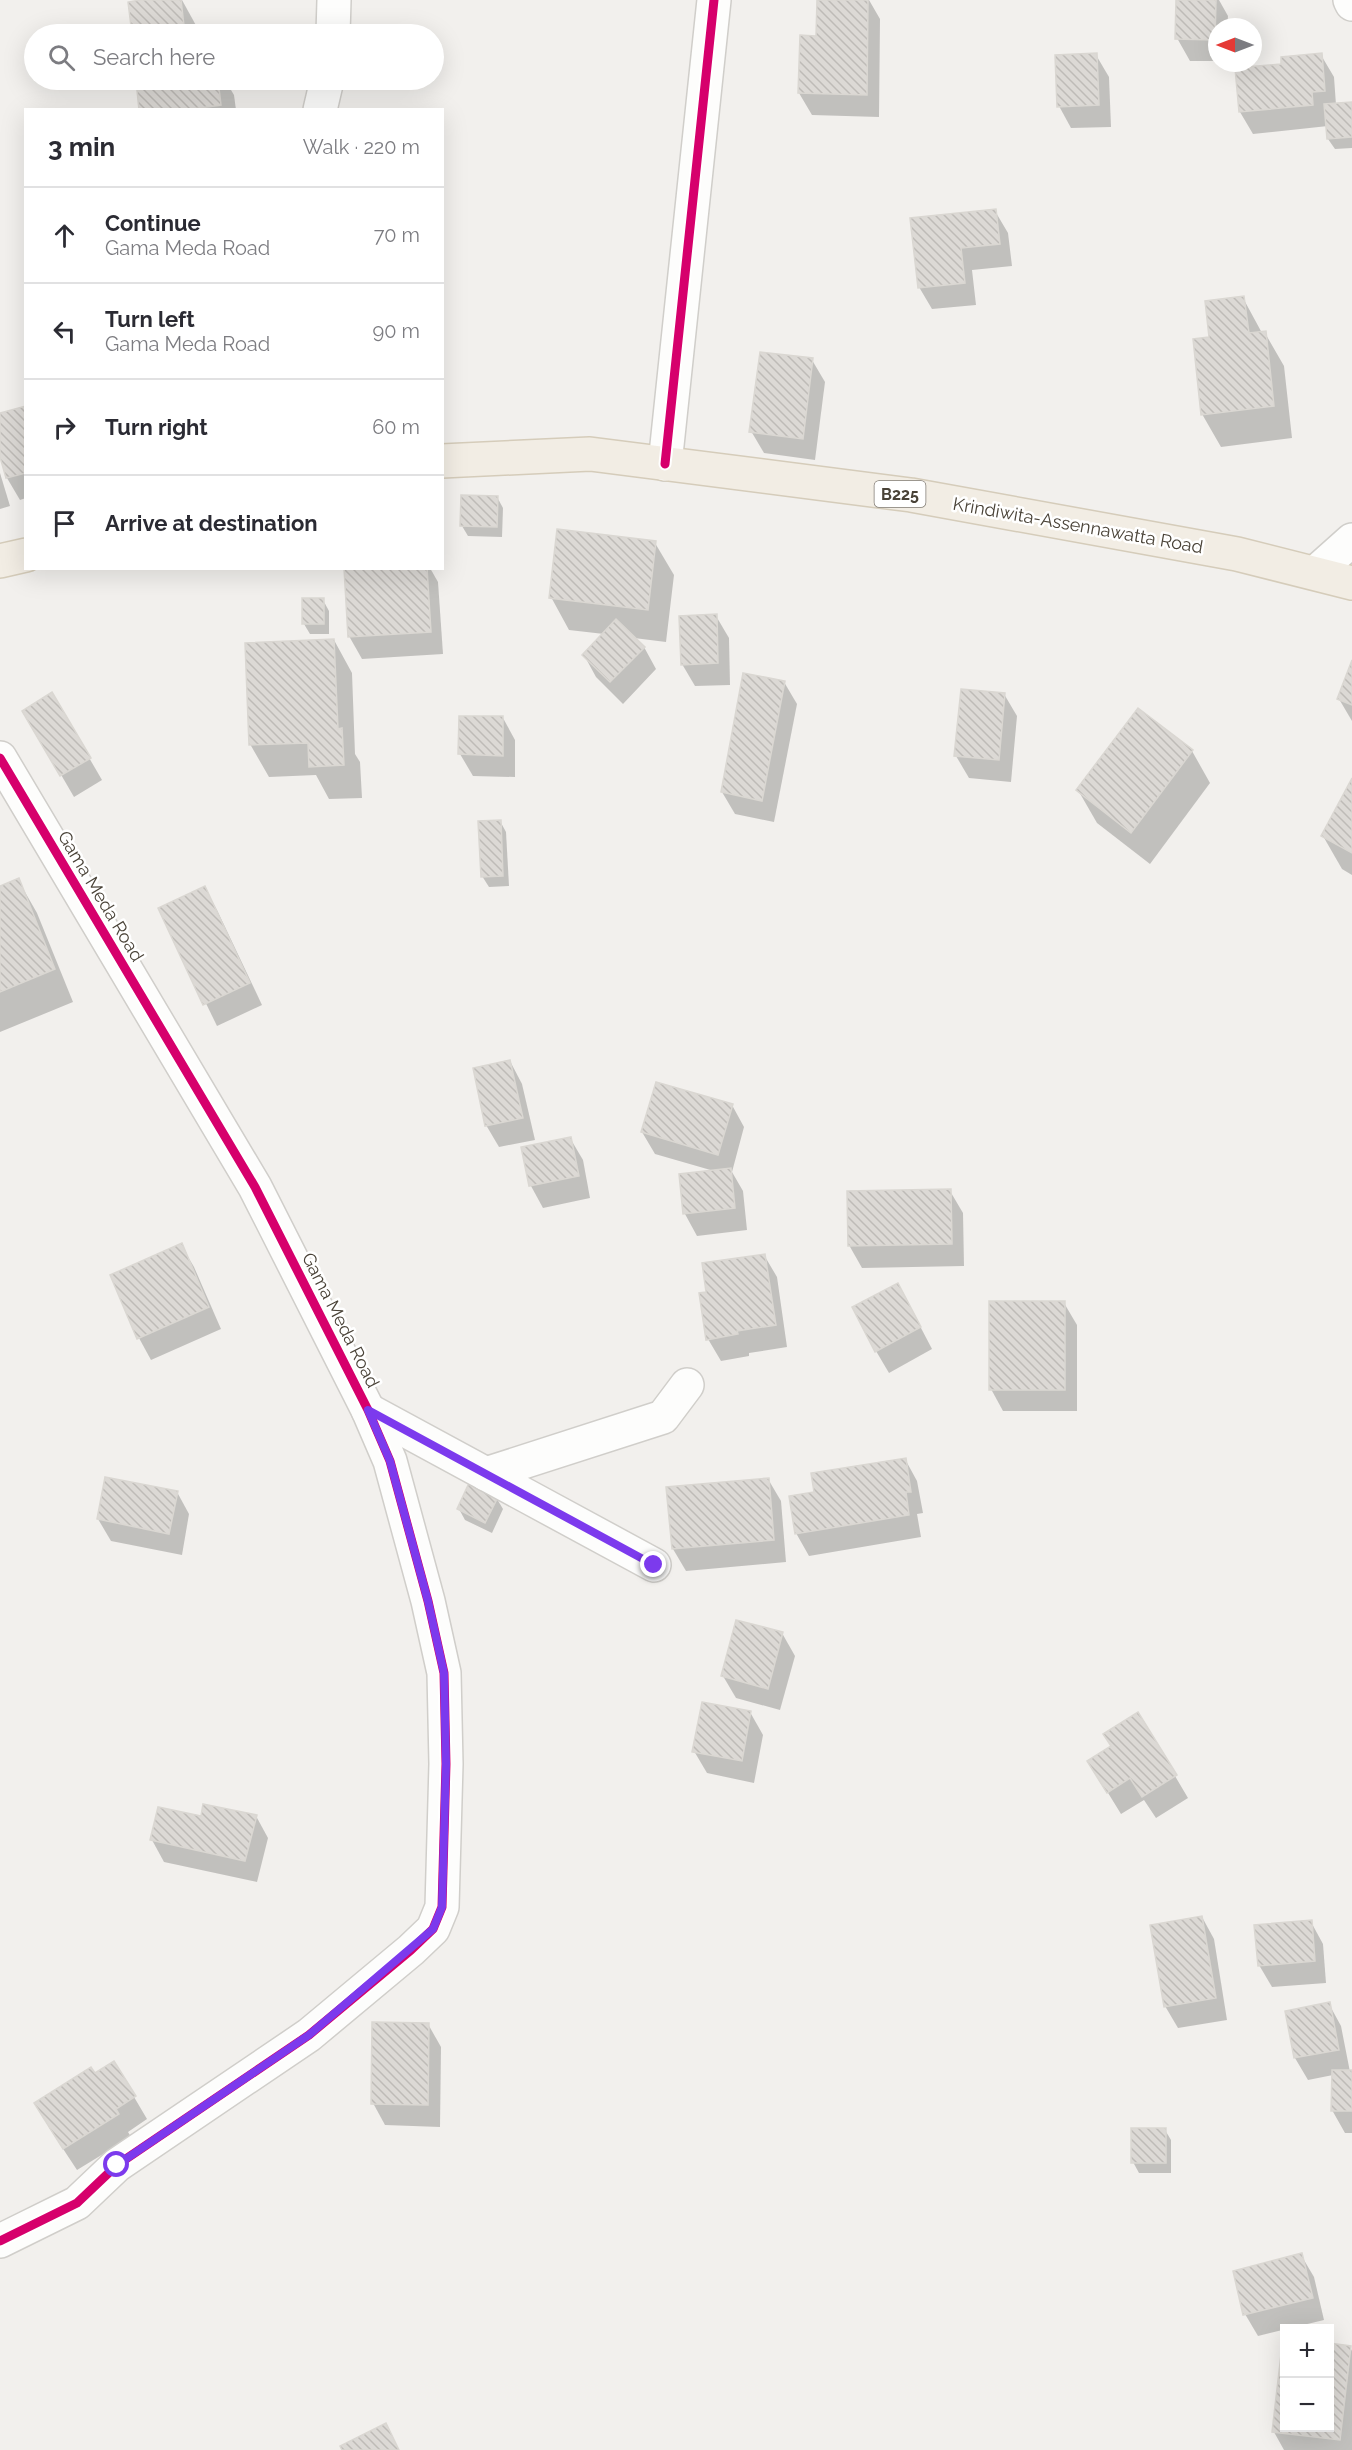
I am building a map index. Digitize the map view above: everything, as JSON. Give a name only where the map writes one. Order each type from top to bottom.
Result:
[{"type":"main road","name":"Krindiwita-Assennawatta Road","points":[[444,461],[590,454],[911,495],[1237,554],[1352,583]]},
{"type":"main road","points":[[0,561],[24,555]]},
{"type":"street","points":[[333,24],[334,0]]},
{"type":"street","points":[[665,464],[714,0]]},
{"type":"street","points":[[320,108],[325,90]]},
{"type":"street","points":[[1315,573],[1352,540]]},
{"type":"street","name":"Gama Meda Road","points":[[0,758],[255,1187],[368,1410],[390,1461],[428,1601],[444,1673],[446,1764],[442,1907],[433,1929],[309,2035],[117,2165],[78,2203],[0,2241]]},
{"type":"street","points":[[486,1474],[663,1417],[687,1385]]},
{"type":"street","points":[[368,1410],[654,1565]]},
{"type":"building","points":[[181,0],[184,24],[131,24],[128,2]]},
{"type":"building","points":[[817,0],[868,0],[867,95],[798,93],[800,35],[816,36]]},
{"type":"building","points":[[1176,0],[1216,0],[1216,18],[1208,18],[1208,40],[1175,39]]},
{"type":"building","points":[[1097,53],[1099,105],[1057,107],[1055,55]]},
{"type":"building","points":[[1322,53],[1325,91],[1312,92],[1313,105],[1239,112],[1235,72],[1262,72],[1262,66],[1281,64],[1281,57]]},
{"type":"building","points":[[137,90],[219,90],[221,105],[199,108],[139,108]]},
{"type":"building","points":[[1352,102],[1352,137],[1327,139],[1324,104]]},
{"type":"building","points":[[996,209],[1000,244],[961,248],[965,283],[918,288],[910,218]]},
{"type":"building","points":[[1244,296],[1249,333],[1266,331],[1274,406],[1201,415],[1193,339],[1209,337],[1205,301]]},
{"type":"building","points":[[760,352],[813,358],[803,439],[749,432]]},
{"type":"building","points":[[24,407],[24,474],[6,478],[0,457],[0,413]]},
{"type":"building","points":[[461,495],[498,496],[497,527],[460,526]]},
{"type":"building","points":[[557,529],[656,541],[648,610],[549,598]]},
{"type":"building","points":[[344,570],[427,570],[431,632],[348,637]]},
{"type":"building","points":[[302,598],[324,598],[324,624],[302,624]]},
{"type":"building","points":[[717,614],[718,663],[681,665],[679,616]]},
{"type":"building","points":[[616,619],[645,647],[610,682],[582,655]]},
{"type":"building","points":[[334,639],[338,729],[342,728],[344,765],[309,767],[308,743],[249,745],[245,643]]},
{"type":"building","points":[[1352,660],[1352,705],[1337,699]]},
{"type":"building","points":[[743,673],[785,681],[762,801],[721,792]]},
{"type":"building","points":[[961,689],[1005,693],[999,760],[954,756]]},
{"type":"building","points":[[52,692],[91,758],[60,776],[22,711]]},
{"type":"building","points":[[1138,708],[1193,750],[1131,833],[1076,790]]},
{"type":"building","points":[[459,716],[503,716],[503,756],[458,754]]},
{"type":"building","points":[[1352,778],[1352,853],[1321,836]]},
{"type":"building","points":[[501,820],[503,876],[481,877],[478,821]]},
{"type":"building","points":[[19,878],[55,969],[0,992],[0,886]]},
{"type":"building","points":[[205,886],[250,983],[203,1005],[158,908]]},
{"type":"building","points":[[510,1060],[523,1118],[485,1126],[473,1068]]},
{"type":"building","points":[[656,1082],[733,1104],[718,1155],[641,1132]]},
{"type":"building","points":[[571,1137],[579,1176],[529,1186],[521,1147]]},
{"type":"building","points":[[731,1168],[735,1208],[683,1214],[679,1174]]},
{"type":"building","points":[[951,1189],[952,1244],[848,1246],[847,1191]]},
{"type":"building","points":[[182,1243],[209,1307],[137,1339],[110,1275]]},
{"type":"building","points":[[765,1254],[776,1325],[737,1331],[738,1334],[706,1340],[699,1293],[706,1292],[702,1263]]},
{"type":"building","points":[[898,1283],[921,1327],[875,1352],[852,1307]]},
{"type":"building","points":[[989,1301],[1065,1301],[1065,1390],[989,1390]]},
{"type":"building","points":[[906,1458],[911,1492],[906,1492],[909,1515],[795,1534],[789,1496],[814,1492],[811,1473]]},
{"type":"building","points":[[105,1477],[178,1491],[169,1534],[97,1519]]},
{"type":"building","points":[[769,1478],[774,1540],[672,1549],[666,1487]]},
{"type":"building","points":[[469,1483],[498,1497],[485,1523],[457,1509]]},
{"type":"building","points":[[736,1620],[783,1632],[768,1689],[721,1676]]},
{"type":"building","points":[[702,1702],[751,1711],[742,1761],[692,1752]]},
{"type":"building","points":[[1138,1712],[1177,1775],[1142,1797],[1130,1778],[1107,1793],[1087,1761],[1111,1746],[1103,1734]]},
{"type":"building","points":[[203,1804],[257,1815],[245,1861],[150,1840],[158,1807],[201,1816]]},
{"type":"building","points":[[1202,1916],[1216,1998],[1164,2007],[1150,1925]]},
{"type":"building","points":[[1312,1920],[1315,1961],[1258,1966],[1254,1925]]},
{"type":"building","points":[[1330,2002],[1339,2050],[1294,2058],[1285,2011]]},
{"type":"building","points":[[372,2022],[429,2023],[428,2105],[371,2104]]},
{"type":"building","points":[[114,2061],[136,2096],[116,2109],[119,2114],[63,2149],[34,2103],[91,2067],[95,2073]]},
{"type":"building","points":[[1332,2070],[1352,2070],[1352,2111],[1331,2111]]},
{"type":"building","points":[[1131,2128],[1166,2128],[1166,2163],[1131,2163]]},
{"type":"building","points":[[1302,2253],[1313,2298],[1243,2315],[1233,2271]]},
{"type":"building","points":[[1334,2344],[1351,2346],[1340,2440],[1272,2432],[1280,2363],[1280,2432],[1334,2432]]},
{"type":"building","points":[[386,2423],[399,2450],[342,2450],[340,2446]]},
{"type":"cycle path","points":[[665,464],[714,0]]},
{"type":"cycle path","points":[[0,758],[255,1187],[368,1410],[390,1461],[428,1601],[444,1673],[446,1764],[442,1907],[433,1929],[309,2035],[117,2165],[77,2203],[0,2241]]},
{"type":"route","points":[[117,2165],[309,2035],[433,1929],[442,1907],[446,1764],[444,1673],[428,1601],[390,1461],[368,1410],[654,1565]]}]
